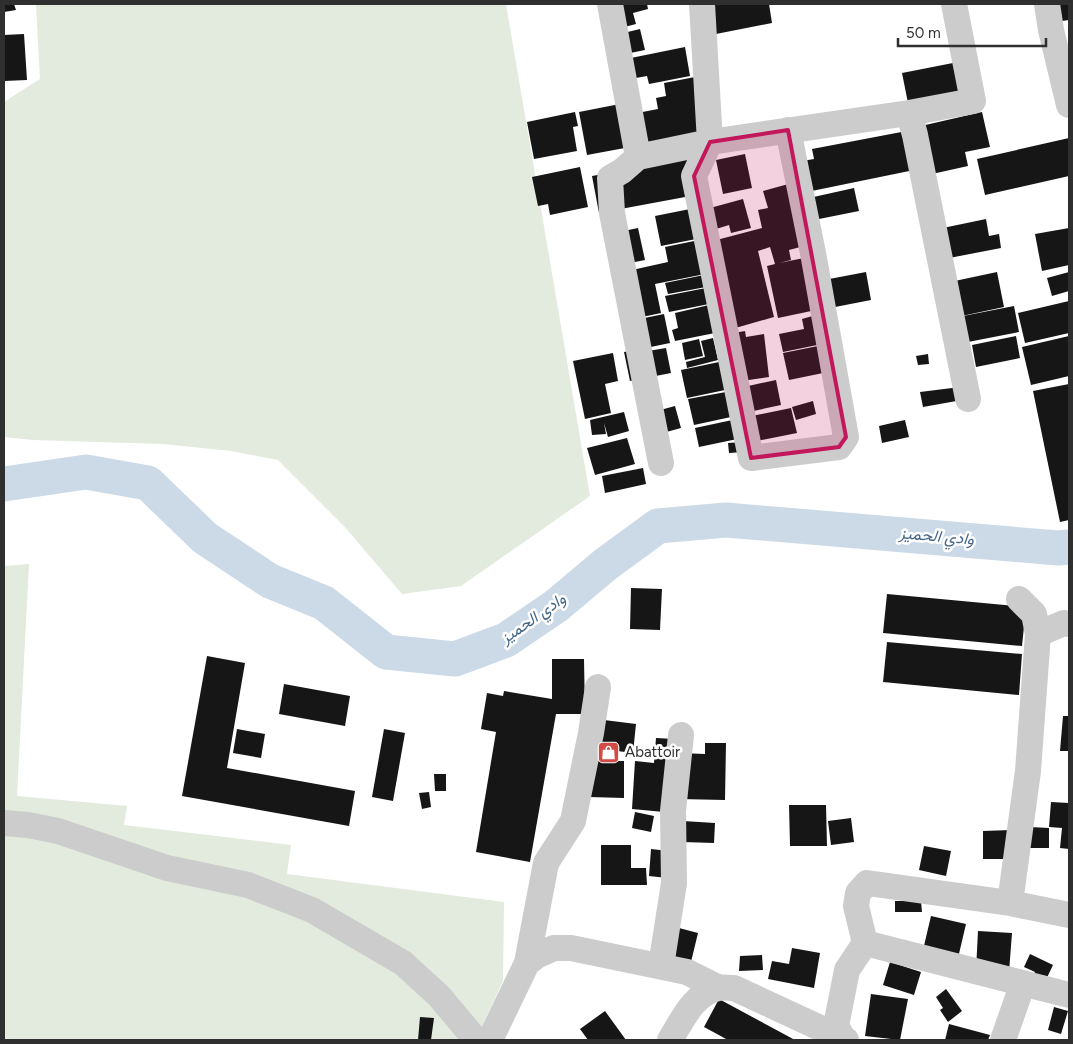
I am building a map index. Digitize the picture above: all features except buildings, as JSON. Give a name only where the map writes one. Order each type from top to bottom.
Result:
[{"type":"street","points":[[610,4],[638,157]]},
{"type":"street","points":[[702,4],[710,142],[694,176],[752,458],[839,447],[846,437],[813,252],[788,130]]},
{"type":"street","points":[[661,463],[612,213],[610,178],[622,171],[638,157],[710,142],[909,113],[972,101],[954,4]]},
{"type":"street","points":[[1047,4],[1060,28],[1069,105]]},
{"type":"street","points":[[909,113],[916,135],[968,399]]},
{"type":"street","points":[[1010,903],[1028,771],[1038,634],[1034,614],[1019,599]]},
{"type":"street","points":[[1038,634],[1064,623],[1069,624]]},
{"type":"street","points":[[490,1040],[527,964],[546,863],[573,821],[591,733],[598,686]]},
{"type":"street","points":[[661,966],[674,883],[673,811],[681,735]]},
{"type":"street","points":[[4,823],[28,824],[58,831],[167,868],[248,885],[312,910],[403,963],[439,996],[476,1040]]},
{"type":"street","points":[[845,1040],[836,1026],[848,970],[865,943],[856,906],[858,892],[867,883],[1010,903],[1069,916]]},
{"type":"street","points":[[865,943],[888,947],[1069,995]]},
{"type":"street","points":[[527,964],[538,955],[554,948],[571,948],[687,972],[719,988]]},
{"type":"street","points":[[1002,1040],[1023,983]]},
{"type":"street","points":[[670,1040],[694,1003],[705,994],[719,988],[734,988],[845,1040]]},
{"type":"highlighted area","points":[[788,130],[846,437],[839,447],[751,458],[694,176],[710,142]]},
{"type":"shaded area","points":[[36,4],[506,4],[590,496],[461,586],[402,594],[344,526],[278,460],[231,451],[163,444],[33,440],[4,437],[4,102],[40,79]]},
{"type":"shaded area","points":[[29,564],[17,796],[127,806],[124,825],[291,845],[287,874],[504,902],[503,981],[476,1040],[4,1040],[4,566]]},
{"type":"waterway","name":"وادي الحميز","points":[[4,484],[86,472],[148,483],[205,538],[270,581],[324,603],[386,652],[455,659],[506,640],[556,606],[606,564],[658,526],[726,520],[1058,548],[1069,547]]},
{"type":"place","name":"Abattoir","points":[[609,752]]}]
